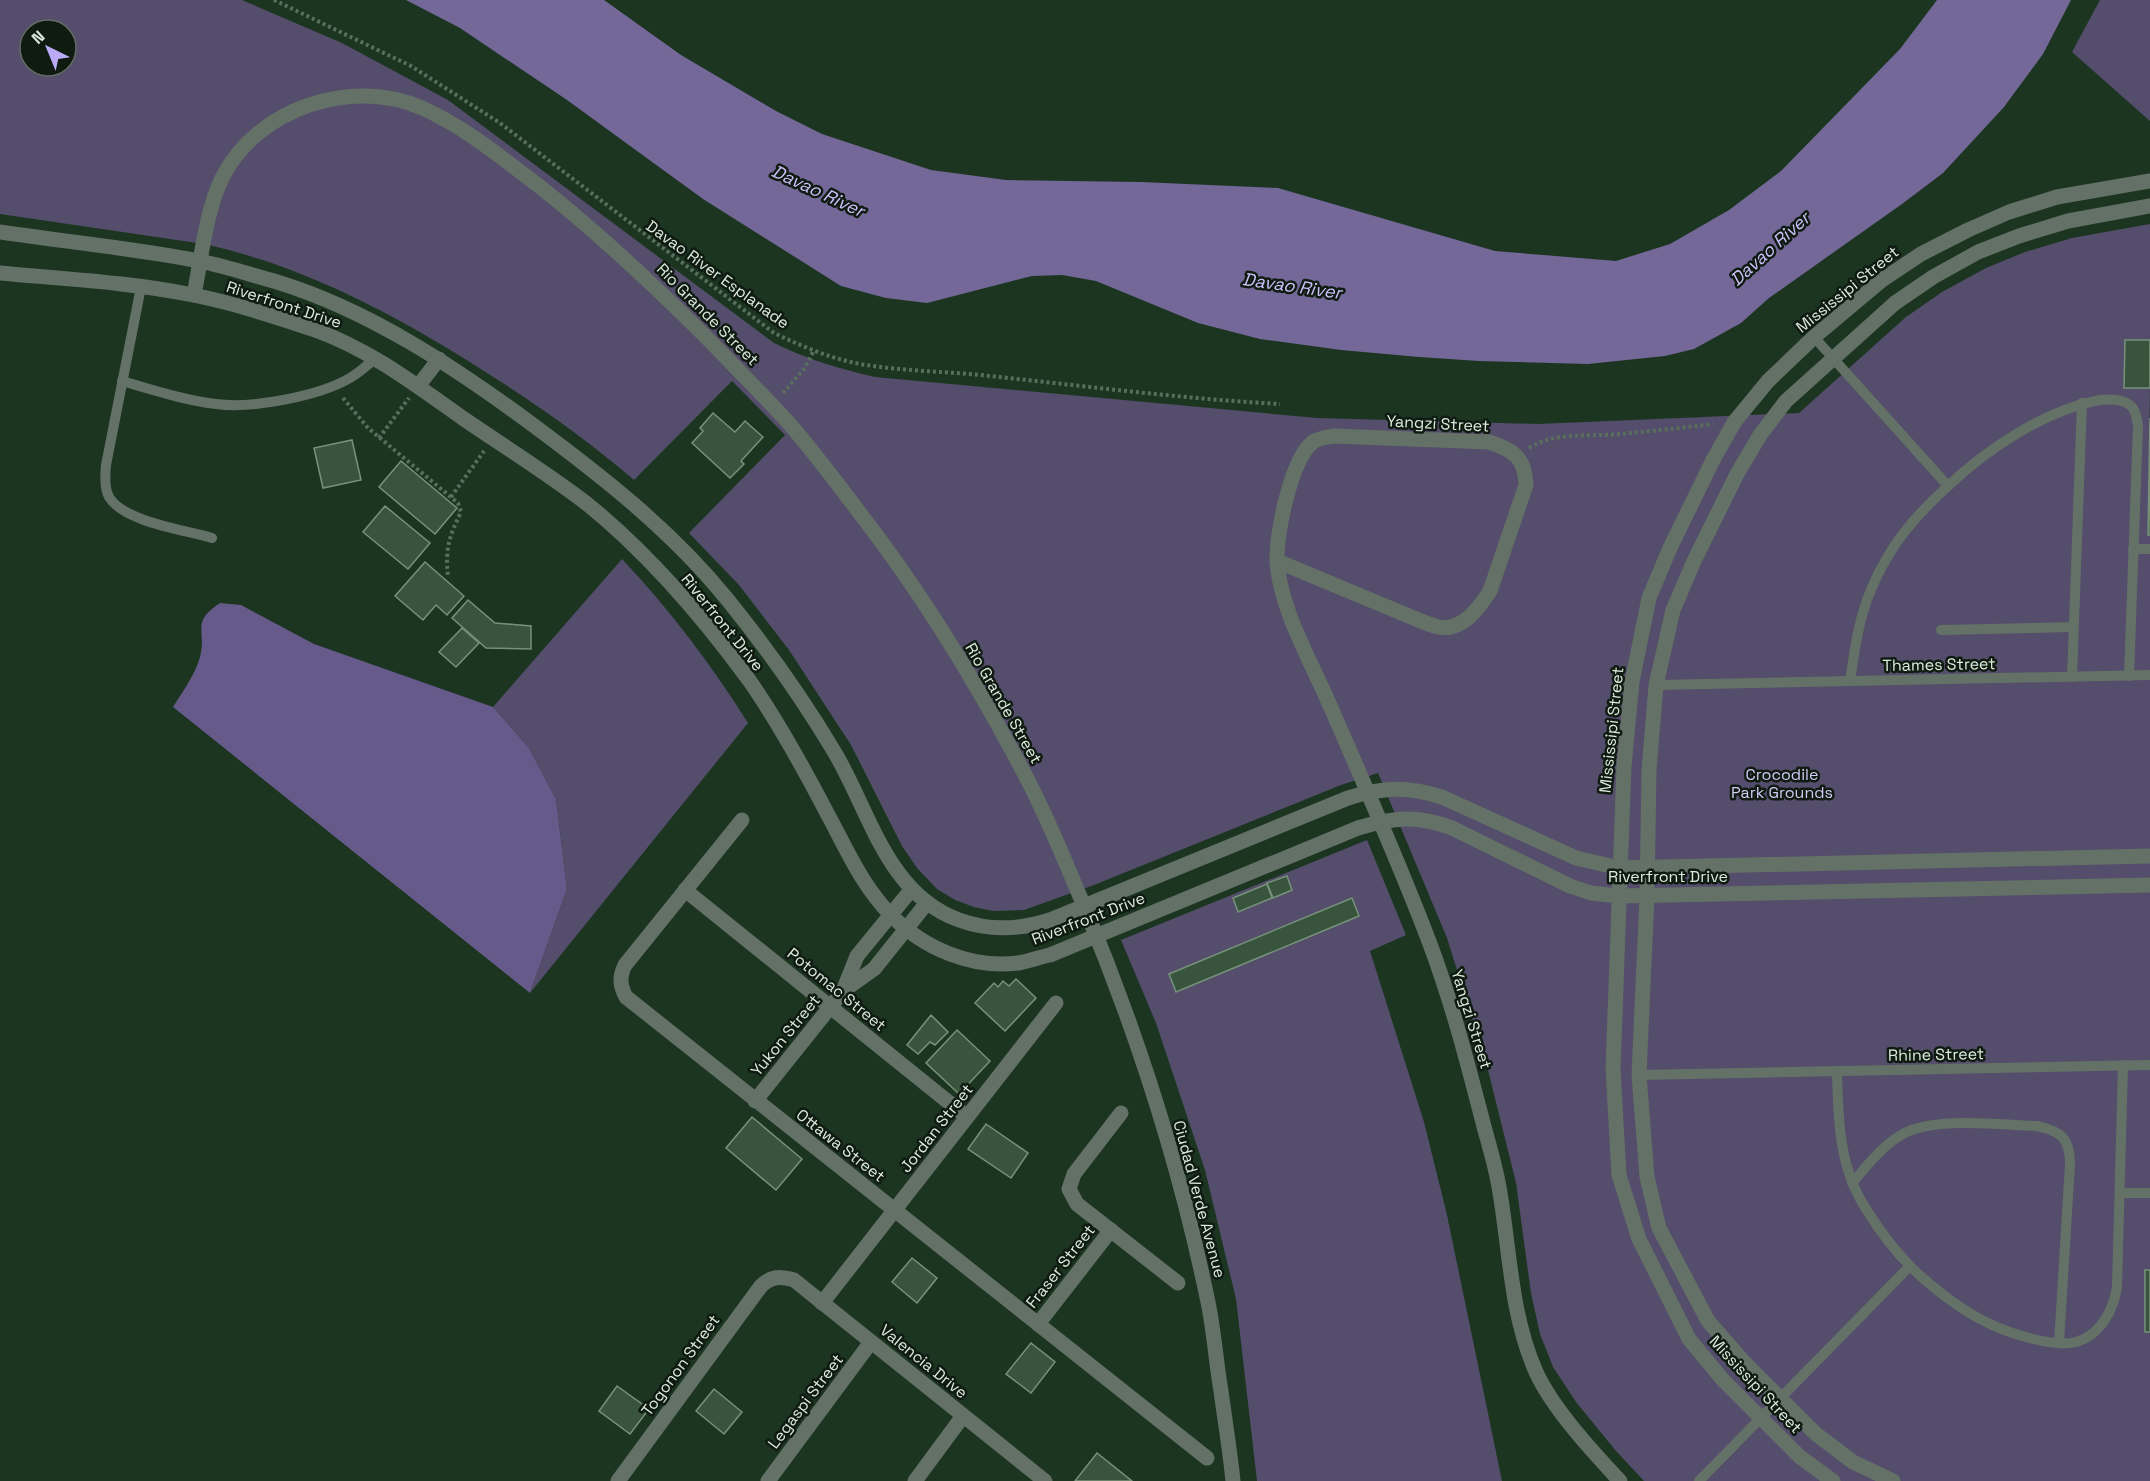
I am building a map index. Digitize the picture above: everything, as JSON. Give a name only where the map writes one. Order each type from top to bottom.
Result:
[{"type":"street","name":"Rio Grande Street","points":[[194,295],[212,209],[223,177],[255,137],[274,122],[298,108],[344,97],[383,97],[418,106],[452,123],[482,143],[574,214],[660,291],[790,424],[856,508],[920,595],[1023,771],[1053,832],[1096,936]]},
{"type":"street","name":"Mississipi Street","points":[[1833,1481],[1800,1457],[1723,1380],[1689,1339],[1639,1239],[1619,1175],[1613,1069],[1624,766],[1632,682],[1649,598],[1670,548],[1713,460],[1735,421],[1768,381],[1814,337],[1882,280],[1921,254],[2009,212],[2057,197],[2150,181]]},
{"type":"street","points":[[2115,186],[2118,210]]},
{"type":"street","name":"Mississipi Street","points":[[1893,1481],[1853,1462],[1815,1434],[1779,1399],[1708,1321],[1659,1228],[1647,1177],[1639,1075],[1647,896],[1648,770],[1656,685],[1673,610],[1694,561],[1737,474],[1760,435],[1786,401],[1895,303],[1933,277],[1978,252],[2068,220],[2150,206]]},
{"type":"street","name":"Riverfront Drive","points":[[0,232],[201,261],[280,283],[351,311],[439,359],[601,476],[663,530],[726,597],[774,660],[835,754],[886,855],[910,890],[947,916],[969,924],[992,929],[1027,928],[1368,792],[1389,788],[1407,789],[1442,797],[1576,858],[1619,868],[2150,856]]},
{"type":"street","name":"Riverfront Drive","points":[[0,273],[94,280],[194,295],[318,331],[375,358],[419,385],[585,503],[641,553],[701,620],[750,682],[810,780],[861,877],[876,898],[906,928],[925,942],[953,955],[982,963],[1017,963],[1050,954],[1358,828],[1399,818],[1436,822],[1570,886],[1591,893],[1619,896],[2150,885]]},
{"type":"street","points":[[419,385],[439,359]]},
{"type":"street","name":"Yangzi Street","points":[[1518,457],[1505,447],[1489,442],[1334,436],[1322,438],[1312,443],[1305,451],[1288,494],[1281,520],[1277,561],[1286,606],[1368,792],[1430,944],[1470,1071],[1499,1186],[1514,1296],[1523,1340],[1537,1375],[1562,1413],[1620,1481]]},
{"type":"street","points":[[1277,561],[1416,619],[1439,627],[1452,627],[1464,621],[1490,591],[1526,485],[1526,469],[1518,457]]},
{"type":"street","name":"Ottawa Street","points":[[741,820],[624,965],[621,977],[622,991],[631,1002],[755,1101],[1207,1458]]},
{"type":"street","name":"Potomac Street","points":[[685,890],[967,1117]]},
{"type":"street","name":"Yukon Street","points":[[843,991],[858,956],[910,890]]},
{"type":"street","name":"Yukon Street","points":[[755,1101],[843,991],[874,969],[926,903]]},
{"type":"street","name":"Ciudad Verde Avenue","points":[[1096,936],[1131,1027],[1180,1187],[1208,1305],[1233,1481]]},
{"type":"street","name":"Jordan Street","points":[[822,1303],[1056,1003]]},
{"type":"street","name":"Fraser Street","points":[[1121,1113],[1074,1174],[1069,1189],[1077,1204],[1178,1283]]},
{"type":"street","name":"Fraser Street","points":[[1038,1324],[1111,1230]]},
{"type":"street","name":"Valencia Drive","points":[[776,1277],[794,1280],[1045,1481]]},
{"type":"street","name":"Togonon Street","points":[[618,1481],[761,1286],[768,1279],[776,1277]]},
{"type":"street","name":"Legaspi Street","points":[[768,1481],[871,1342]]},
{"type":"street","points":[[915,1481],[963,1416]]},
{"type":"lane","points":[[141,287],[106,465],[105,481],[109,497],[121,509],[147,521],[212,538]]},
{"type":"lane","points":[[1814,337],[1948,486]]},
{"type":"lane","points":[[122,381],[191,400],[240,406],[273,402],[336,385],[351,378],[375,358]]},
{"type":"lane","points":[[1850,681],[1857,631],[1867,594],[1889,555],[1917,517],[1948,486],[1985,456],[2019,433],[2050,416],[2082,404],[2109,399],[2121,400],[2131,405],[2136,414],[2138,426],[2128,675]]},
{"type":"lane","points":[[2072,676],[2082,404]]},
{"type":"lane","points":[[2133,549],[2150,549]]},
{"type":"lane","points":[[1941,630],[2073,627]]},
{"type":"lane","name":"Thames Street","points":[[1656,685],[2150,675]]},
{"type":"lane","points":[[1837,1071],[1840,1143],[1852,1183],[1867,1212],[1910,1266],[1947,1297],[1987,1323],[2025,1336],[2059,1343],[2077,1342],[2094,1331],[2108,1317],[2115,1302],[2123,1065]]},
{"type":"lane","name":"Rhine Street","points":[[1639,1075],[2150,1065]]},
{"type":"lane","points":[[1852,1183],[1884,1148],[1902,1134],[1922,1126],[1944,1124],[2037,1126],[2052,1129],[2064,1138],[2070,1151],[2070,1165],[2059,1343]]},
{"type":"lane","points":[[2120,1193],[2150,1193]]},
{"type":"lane","points":[[1699,1481],[1910,1266]]},
{"type":"path","name":"Davao River Esplanade","points":[[274,0],[411,66],[458,95],[500,123],[774,333],[798,345],[853,363],[905,370],[982,375],[1213,401],[1280,404]]},
{"type":"path","points":[[771,405],[805,368],[814,350]]},
{"type":"path","points":[[336,385],[357,417],[458,503],[461,512],[446,548],[448,576]]},
{"type":"path","points":[[379,438],[419,385]]},
{"type":"path","points":[[1518,457],[1545,440],[1560,436],[1618,434],[1735,421]]},
{"type":"path","points":[[451,496],[493,438]]},
{"type":"green space","name":"Crocodile Park Grounds","points":[[0,0],[242,0],[342,43],[448,100],[774,343],[823,363],[875,377],[1317,418],[1538,424],[1799,413],[1906,317],[1942,292],[1986,268],[2025,252],[2072,238],[2150,224],[2150,340],[2125,340],[2124,387],[2150,388],[2148,534],[2150,535],[2150,1481],[1644,1481],[1576,1402],[1553,1367],[1540,1334],[1531,1293],[1516,1183],[1487,1066],[1447,938],[1378,773],[1341,785],[1094,885],[1024,910],[993,911],[955,900],[937,889],[917,868],[902,846],[851,745],[789,650],[739,585],[689,533],[785,435],[732,381],[634,480],[516,391],[393,317],[320,282],[282,267],[204,244],[0,214]]},
{"type":"green space","points":[[2100,0],[2150,0],[2150,121],[2072,52]]},
{"type":"green space","points":[[622,559],[689,638],[748,723],[530,993],[567,889],[556,799],[529,748],[493,707]]},
{"type":"green space","points":[[1367,840],[1406,935],[1370,951],[1424,1122],[1447,1215],[1502,1481],[1257,1481],[1236,1299],[1205,1170],[1156,1023],[1121,940]]},
{"type":"shaded area","points":[[220,603],[241,605],[314,644],[493,707],[529,748],[556,799],[567,889],[530,993],[173,707],[198,664],[202,648],[202,622],[205,616]]},
{"type":"water","name":"Davao River","points":[[406,0],[604,0],[681,55],[776,111],[822,134],[931,170],[1006,180],[1141,182],[1278,188],[1495,251],[1616,261],[1670,244],[1729,210],[1781,171],[1900,49],[1937,0],[2071,0],[2043,54],[2004,107],[1943,173],[1902,204],[1769,298],[1741,323],[1694,349],[1665,356],[1588,364],[1419,357],[1341,350],[1260,339],[1198,323],[1096,281],[1062,275],[1032,276],[927,303],[886,298],[841,286],[703,199],[567,100],[460,28]]},
{"type":"building","points":[[2125,340],[2150,340],[2150,388],[2124,388]]},
{"type":"building","points":[[713,413],[735,432],[745,421],[763,437],[741,461],[744,464],[730,478],[692,443],[703,431],[700,428]]},
{"type":"building","points":[[2150,418],[2150,535],[2148,535]]},
{"type":"building","points":[[352,440],[361,480],[323,488],[314,448]]},
{"type":"building","points":[[401,461],[457,508],[435,534],[379,487]]},
{"type":"building","points":[[385,506],[430,543],[408,569],[363,532]]},
{"type":"building","points":[[425,562],[464,596],[447,615],[436,605],[423,620],[395,596]]},
{"type":"building","points":[[468,600],[495,623],[531,626],[531,649],[486,648],[452,618]]},
{"type":"building","points":[[462,628],[479,643],[456,667],[439,652]]},
{"type":"building","points":[[1287,876],[1292,890],[1273,898],[1267,883]]},
{"type":"building","points":[[1267,884],[1272,898],[1238,912],[1233,898]]},
{"type":"building","points":[[1352,898],[1359,916],[1176,992],[1169,974]]},
{"type":"building","points":[[1016,979],[1036,998],[1005,1031],[975,1003],[994,983],[998,987],[1003,981],[1009,986]]},
{"type":"building","points":[[931,1015],[948,1032],[935,1045],[930,1042],[918,1054],[907,1045]]},
{"type":"building","points":[[957,1030],[990,1061],[959,1094],[926,1063]]},
{"type":"building","points":[[752,1117],[802,1159],[776,1190],[726,1148]]},
{"type":"building","points":[[986,1124],[1028,1153],[1011,1178],[968,1149]]},
{"type":"building","points":[[912,1258],[937,1278],[917,1303],[892,1282]]},
{"type":"building","points":[[2145,1270],[2150,1270],[2150,1332],[2145,1332]]},
{"type":"building","points":[[1031,1343],[1055,1362],[1031,1393],[1006,1374]]},
{"type":"building","points":[[617,1386],[649,1409],[630,1434],[599,1411]]},
{"type":"building","points":[[714,1389],[742,1412],[724,1434],[696,1411]]},
{"type":"building","points":[[1097,1453],[1132,1481],[1075,1481]]}]
